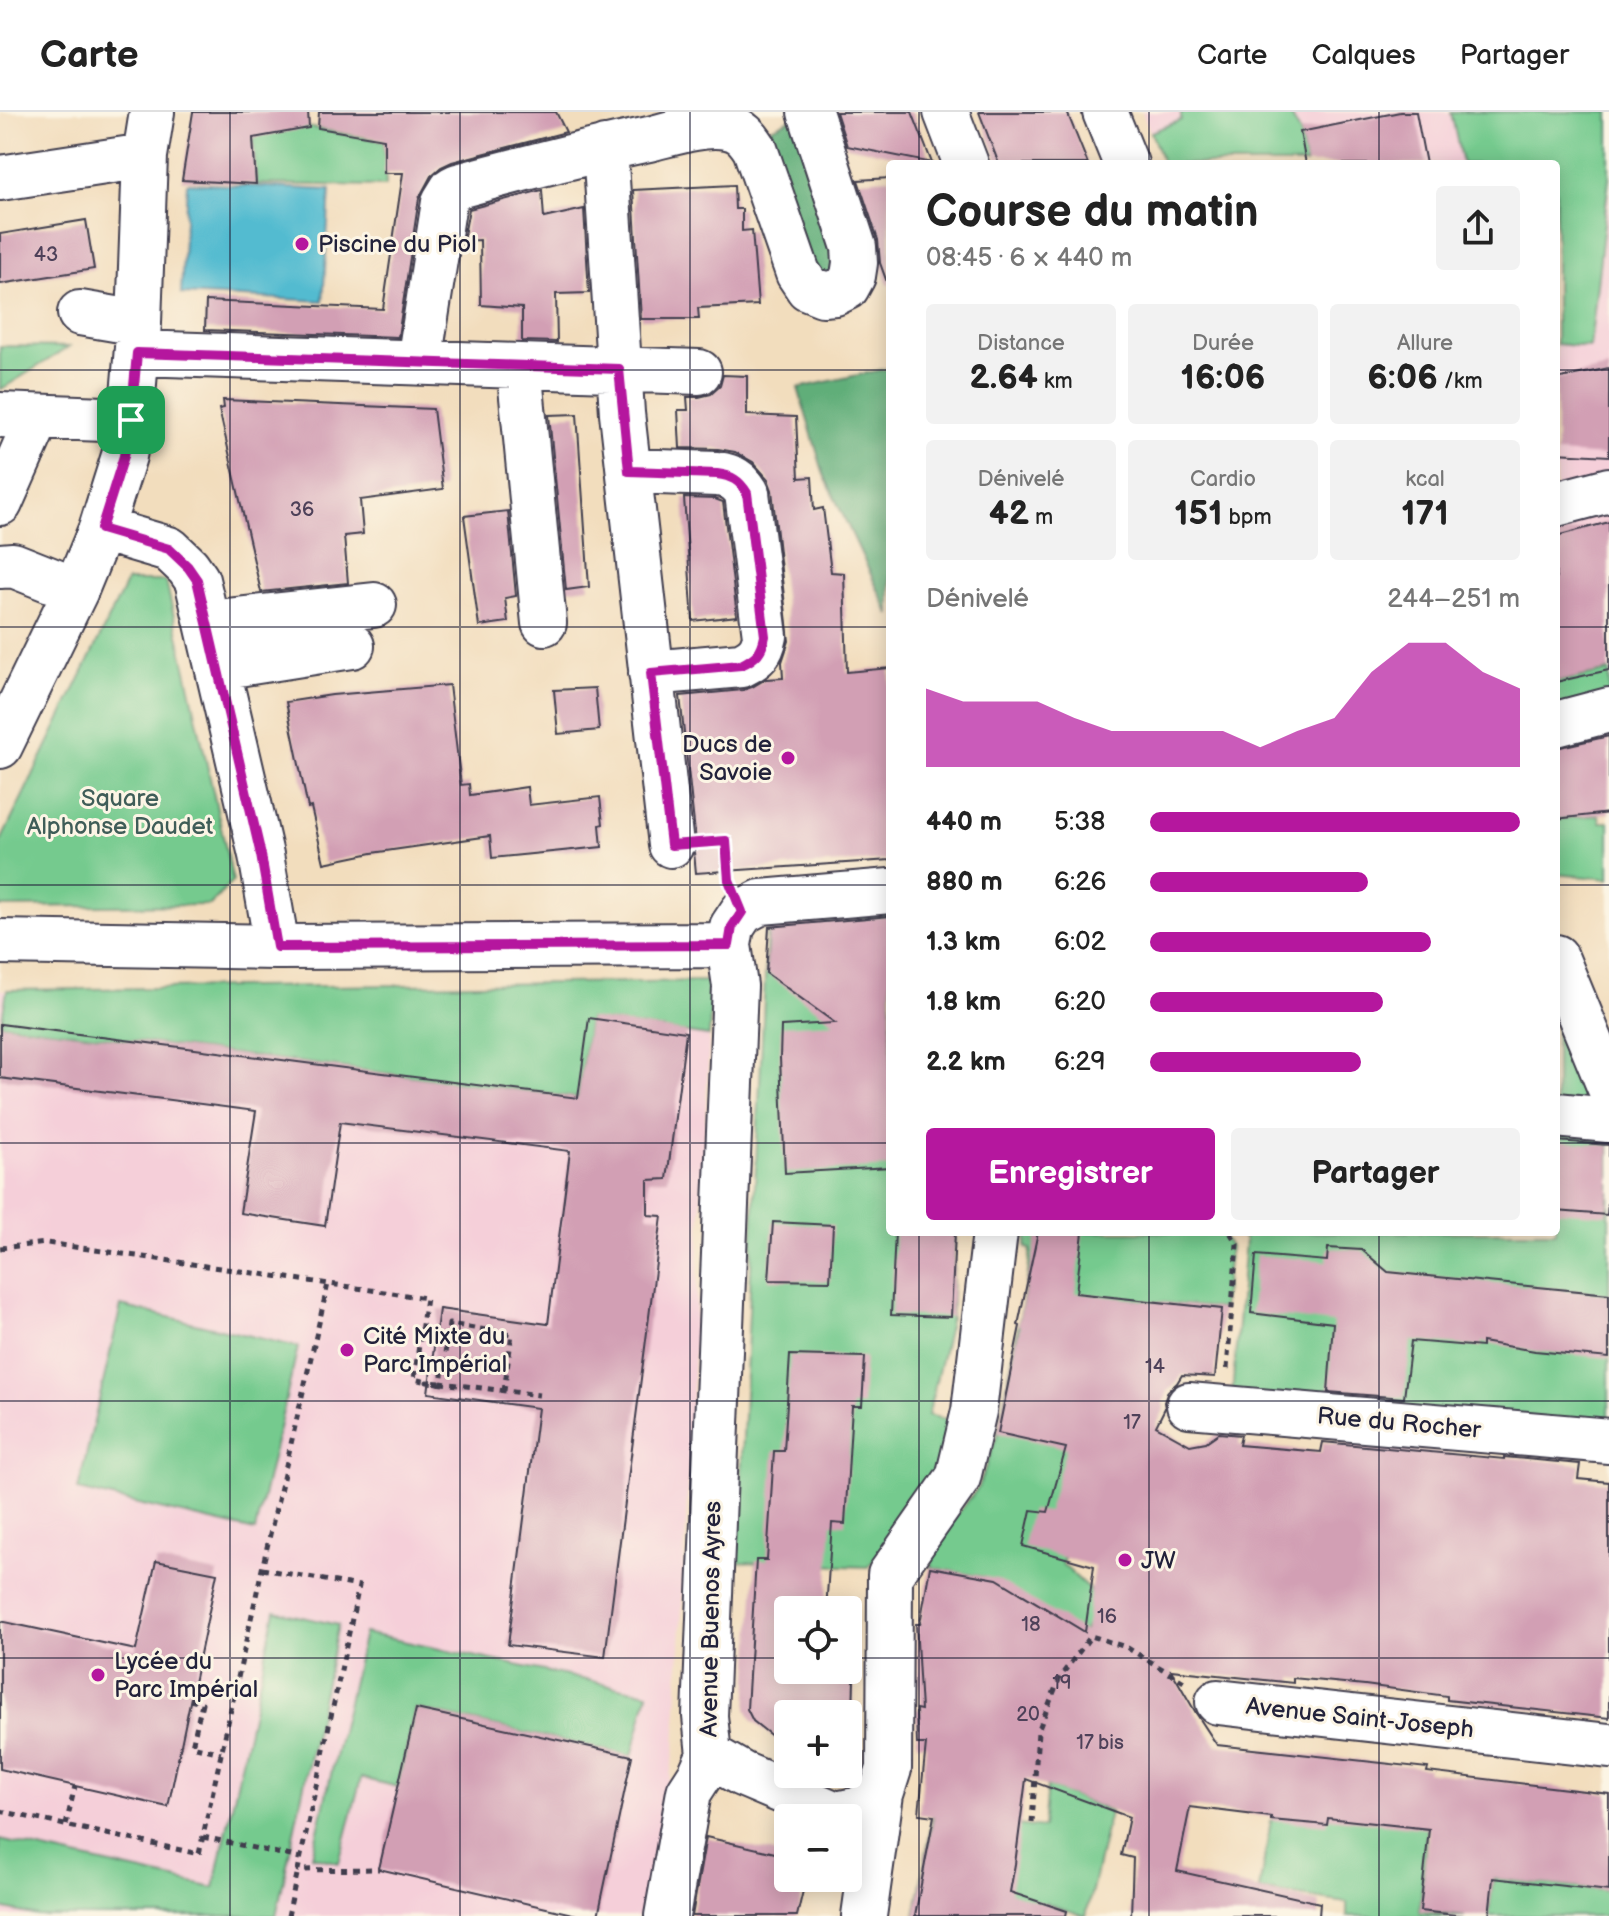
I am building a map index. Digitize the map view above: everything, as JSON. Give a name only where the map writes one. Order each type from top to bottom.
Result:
[{"type":"street","points":[[0,746],[76,590],[101,529],[124,456],[131,420],[138,338],[145,156],[152,112]]},
{"type":"street","points":[[419,362],[444,202],[452,189],[605,148],[697,128],[725,127],[736,129],[747,137],[755,149],[798,273],[808,288],[823,294],[847,287],[853,276],[854,247],[810,112]]},
{"type":"street","points":[[946,112],[964,160]]},
{"type":"street","points":[[1105,112],[1124,160]]},
{"type":"street","points":[[605,148],[619,369],[671,845]]},
{"type":"street","points":[[0,178],[145,156]]},
{"type":"street","points":[[80,313],[138,338],[419,362],[699,372]]},
{"type":"street","points":[[519,366],[544,623]]},
{"type":"street","points":[[0,503],[19,416],[131,420]]},
{"type":"street","points":[[629,471],[729,475],[740,482],[747,493],[765,636],[762,649],[754,659],[741,665],[651,673]]},
{"type":"street","points":[[1560,503],[1609,490]]},
{"type":"street","points":[[101,529],[169,549],[197,580],[261,855],[277,947]]},
{"type":"street","points":[[0,566],[13,565],[76,590]]},
{"type":"street","points":[[208,623],[374,605]]},
{"type":"street","points":[[219,667],[352,646]]},
{"type":"street","points":[[1560,723],[1609,710]]},
{"type":"street","points":[[0,942],[277,947],[735,928],[761,902],[886,891]]},
{"type":"street","name":"Avenue Buenos Ayres","points":[[735,928],[705,1716],[709,1755],[742,1774],[836,1814],[860,1809],[881,1794]]},
{"type":"street","points":[[1560,967],[1609,1086]]},
{"type":"street","points":[[1560,1115],[1609,1120]]},
{"type":"street","points":[[864,1916],[881,1794],[889,1769],[890,1575],[958,1478],[974,1411],[995,1236]]},
{"type":"street","name":"Rue du Rocher","points":[[1207,1407],[1609,1441]]},
{"type":"street","name":"Avenue Saint-Joseph","points":[[1218,1702],[1609,1746]]},
{"type":"street","points":[[667,1916],[689,1792],[709,1755]]},
{"type":"path","points":[[671,845],[726,841],[735,928]]},
{"type":"path","points":[[1207,1407],[1237,1244],[1232,1236]]},
{"type":"path","points":[[0,1248],[47,1243],[426,1298],[414,1379],[539,1395],[427,1382]]},
{"type":"path","points":[[1,1813],[199,1854],[328,1284]]},
{"type":"path","points":[[441,1383],[449,1324],[512,1334],[504,1391]]},
{"type":"path","points":[[441,1383],[504,1391]]},
{"type":"path","points":[[262,1569],[359,1586],[288,1916]]},
{"type":"path","name":"Avenue Saint-Joseph","points":[[1032,1823],[1038,1731],[1060,1677],[1091,1636],[1126,1647],[1218,1702]]},
{"type":"path","points":[[190,1700],[202,1703],[192,1746],[221,1753]]},
{"type":"path","points":[[66,1825],[75,1786]]},
{"type":"path","points":[[203,1837],[300,1858]]},
{"type":"path","points":[[298,1870],[379,1869]]},
{"type":"shaded area","points":[[1142,112],[1609,112],[1609,522],[1560,536],[1560,160],[1162,160]]},
{"type":"shaded area","name":"Cité Mixte du Parc Impérial","points":[[712,981],[675,1749],[643,1916],[0,1916],[0,990]]},
{"type":"green space","points":[[706,112],[753,112],[759,128],[767,130],[799,115],[845,268],[828,290]]},
{"type":"green space","points":[[1181,112],[1289,112],[1300,132],[1305,160],[1162,160],[1151,132],[1181,120]]},
{"type":"green space","points":[[1451,112],[1609,112],[1609,178],[1590,347],[1560,344],[1560,160],[1461,160]]},
{"type":"green space","points":[[296,125],[384,141],[386,186],[256,184],[253,138]]},
{"type":"green space","points":[[0,346],[69,347],[0,390]]},
{"type":"green space","points":[[886,369],[886,607],[824,475],[798,388]]},
{"type":"green space","name":"Square Alphonse Daudet","points":[[127,581],[166,581],[233,881],[210,905],[0,907],[0,843]]},
{"type":"green space","points":[[1609,671],[1609,694],[1560,712],[1560,681]]},
{"type":"green space","points":[[1599,815],[1600,822],[1609,822],[1609,879],[1560,874],[1560,819]]},
{"type":"green space","points":[[886,904],[886,1236],[955,1236],[951,1317],[928,1415],[958,1423],[946,1473],[868,1567],[737,1562],[768,915]]},
{"type":"green space","points":[[712,981],[709,1036],[589,1019],[578,1098],[1,1024],[7,990]]},
{"type":"green space","points":[[1560,1024],[1593,1090],[1591,1102],[1560,1106]]},
{"type":"green space","points":[[1560,1133],[1609,1140],[1609,1429],[1232,1395],[1245,1241],[1242,1236],[1560,1236]]},
{"type":"green space","points":[[1027,1236],[1223,1236],[1230,1247],[1222,1309],[1117,1298],[1075,1517],[1062,1564],[1096,1599],[1092,1618],[1060,1667],[983,1577],[930,1567],[947,1527],[978,1488],[998,1433],[1027,1281],[1031,1249],[1026,1248]]},
{"type":"green space","points":[[121,1306],[298,1347],[255,1531],[78,1490]]},
{"type":"green space","points":[[275,1611],[338,1625],[276,1916],[38,1916],[0,1908],[0,1840],[214,1888]]},
{"type":"green space","points":[[364,1633],[648,1693],[632,1756],[416,1709],[398,1787],[361,1778],[339,1863],[312,1856]]},
{"type":"green space","points":[[1047,1786],[1110,1812],[1086,1916],[1045,1903],[1041,1916],[915,1916],[933,1816],[1043,1828]]},
{"type":"green space","points":[[1330,1805],[1427,1824],[1420,1911],[1465,1916],[1347,1916],[1347,1903],[1259,1890],[1271,1820]]},
{"type":"green space","points":[[1493,1878],[1609,1891],[1609,1916],[1489,1916]]},
{"type":"water","points":[[187,183],[330,190],[323,301],[181,294]]},
{"type":"building","points":[[193,112],[308,112],[309,128],[253,138],[256,184],[182,180]]},
{"type":"building","points":[[319,112],[556,112],[566,132],[452,162],[431,176],[419,198],[398,337],[205,330],[206,301],[383,309],[403,173],[384,173],[384,139],[318,128]]},
{"type":"building","points":[[836,112],[912,112],[931,160],[917,160],[847,146]]},
{"type":"building","points":[[979,112],[1067,112],[1086,160],[997,160]]},
{"type":"building","points":[[1400,112],[1416,112],[1425,160],[1305,160],[1300,132]]},
{"type":"building","points":[[886,178],[886,280],[880,263],[878,240],[858,180]]},
{"type":"building","points":[[734,185],[735,209],[742,209],[742,231],[752,230],[758,305],[698,308],[699,319],[641,319],[633,190]]},
{"type":"building","points":[[542,190],[544,218],[584,209],[589,293],[556,294],[557,342],[522,341],[522,308],[481,305],[480,240],[463,241],[469,209]]},
{"type":"building","points":[[86,220],[94,269],[0,284],[0,234]]},
{"type":"building","points":[[1609,368],[1609,456],[1560,453],[1560,378]]},
{"type":"building","name":"Ducs de Savoie","points":[[723,375],[747,376],[747,415],[796,417],[799,478],[812,477],[814,510],[823,508],[831,572],[844,573],[847,672],[886,668],[886,860],[696,873],[696,842],[680,696],[743,690],[766,679],[783,678],[782,662],[789,641],[772,490],[768,479],[753,462],[735,452],[680,448],[678,410],[688,410],[687,397],[711,394],[720,386]]},
{"type":"building","points":[[223,400],[433,409],[443,489],[360,500],[363,534],[344,536],[348,583],[261,592],[219,409],[224,408]]},
{"type":"building","points":[[577,414],[589,587],[566,590],[549,415]]},
{"type":"building","points":[[684,498],[723,502],[737,616],[693,621]]},
{"type":"building","points":[[508,511],[516,596],[505,598],[508,622],[479,626],[464,516]]},
{"type":"building","points":[[1609,522],[1609,670],[1560,681],[1560,535]]},
{"type":"building","points":[[449,685],[461,785],[469,784],[470,795],[527,787],[529,805],[600,797],[602,847],[492,858],[490,836],[324,863],[311,807],[308,808],[286,702]]},
{"type":"building","points":[[595,688],[599,730],[558,734],[554,690]]},
{"type":"building","points":[[1609,736],[1609,813],[1560,819],[1560,747]]},
{"type":"building","points":[[886,916],[886,1167],[785,1173],[781,1026],[835,1023],[766,973],[769,927]]},
{"type":"building","points":[[589,1018],[686,1032],[667,1179],[648,1180],[648,1215],[662,1216],[605,1657],[508,1645],[538,1408],[428,1393],[439,1309],[548,1324],[570,1151],[340,1122],[325,1226],[240,1213],[256,1111],[0,1078],[0,1024],[578,1098]]},
{"type":"building","points":[[1560,1141],[1609,1145],[1607,1215],[1560,1211]]},
{"type":"building","points":[[773,1222],[833,1225],[830,1281],[769,1280]]},
{"type":"building","points":[[895,1236],[955,1236],[951,1317],[891,1315]]},
{"type":"building","points":[[1037,1236],[1083,1236],[1076,1293],[1222,1309],[1215,1377],[1182,1375],[1168,1391],[1165,1408],[1156,1426],[1190,1445],[1206,1442],[1219,1433],[1241,1435],[1239,1445],[1321,1452],[1323,1442],[1504,1457],[1580,1464],[1578,1479],[1609,1482],[1609,1718],[1447,1700],[1447,1696],[1365,1685],[1293,1678],[1293,1683],[1171,1670],[1217,1745],[1428,1768],[1427,1772],[1609,1794],[1609,1891],[1493,1878],[1489,1916],[1420,1911],[1429,1829],[1328,1818],[1327,1825],[1271,1820],[1271,1817],[1190,1807],[1177,1871],[1320,1903],[1319,1916],[1131,1916],[1133,1858],[1121,1855],[1129,1817],[1026,1779],[1010,1892],[1067,1911],[1066,1916],[915,1916],[934,1816],[919,1814],[926,1744],[917,1744],[916,1709],[921,1710],[916,1624],[920,1624],[930,1567],[997,1579],[1085,1632],[1094,1566],[1023,1546],[1031,1510],[1048,1512],[1066,1448],[998,1433]]},
{"type":"building","points":[[1328,1248],[1362,1250],[1388,1272],[1609,1294],[1609,1358],[1482,1342],[1482,1347],[1411,1341],[1404,1398],[1328,1392],[1333,1323],[1251,1313],[1256,1255],[1327,1261]]},
{"type":"building","points":[[790,1355],[865,1357],[862,1406],[852,1406],[845,1524],[832,1523],[827,1596],[774,1596],[774,1684],[854,1684],[853,1700],[774,1700],[774,1738],[753,1721],[747,1709],[756,1560],[767,1560],[774,1451],[784,1451]]},
{"type":"building","name":"Lycée du Parc Impérial","points":[[156,1561],[217,1573],[168,1807],[0,1769],[0,1621],[136,1650]]},
{"type":"building","points":[[416,1709],[632,1756],[598,1916],[581,1916],[379,1869]]},
{"type":"building","points":[[706,1837],[774,1853],[774,1892],[803,1892],[797,1916],[692,1916]]},
{"type":"place","name":"Piscine du Piol","points":[[302,244]]},
{"type":"place","name":"Ducs de Savoie","points":[[788,758]]},
{"type":"place","name":"Cité Mixte du Parc Impérial","points":[[347,1350]]},
{"type":"place","name":"JW","points":[[1125,1560]]},
{"type":"place","name":"Lycée du Parc Impérial","points":[[98,1675]]},
{"type":"route","points":[[137,353],[619,369],[629,471],[729,475],[740,482],[747,493],[765,636],[762,649],[754,659],[741,665],[651,673],[671,845],[726,841],[729,880],[742,912],[732,927],[729,945],[277,947],[261,855],[197,580],[169,549],[101,529],[124,456],[131,420],[137,353]]}]
